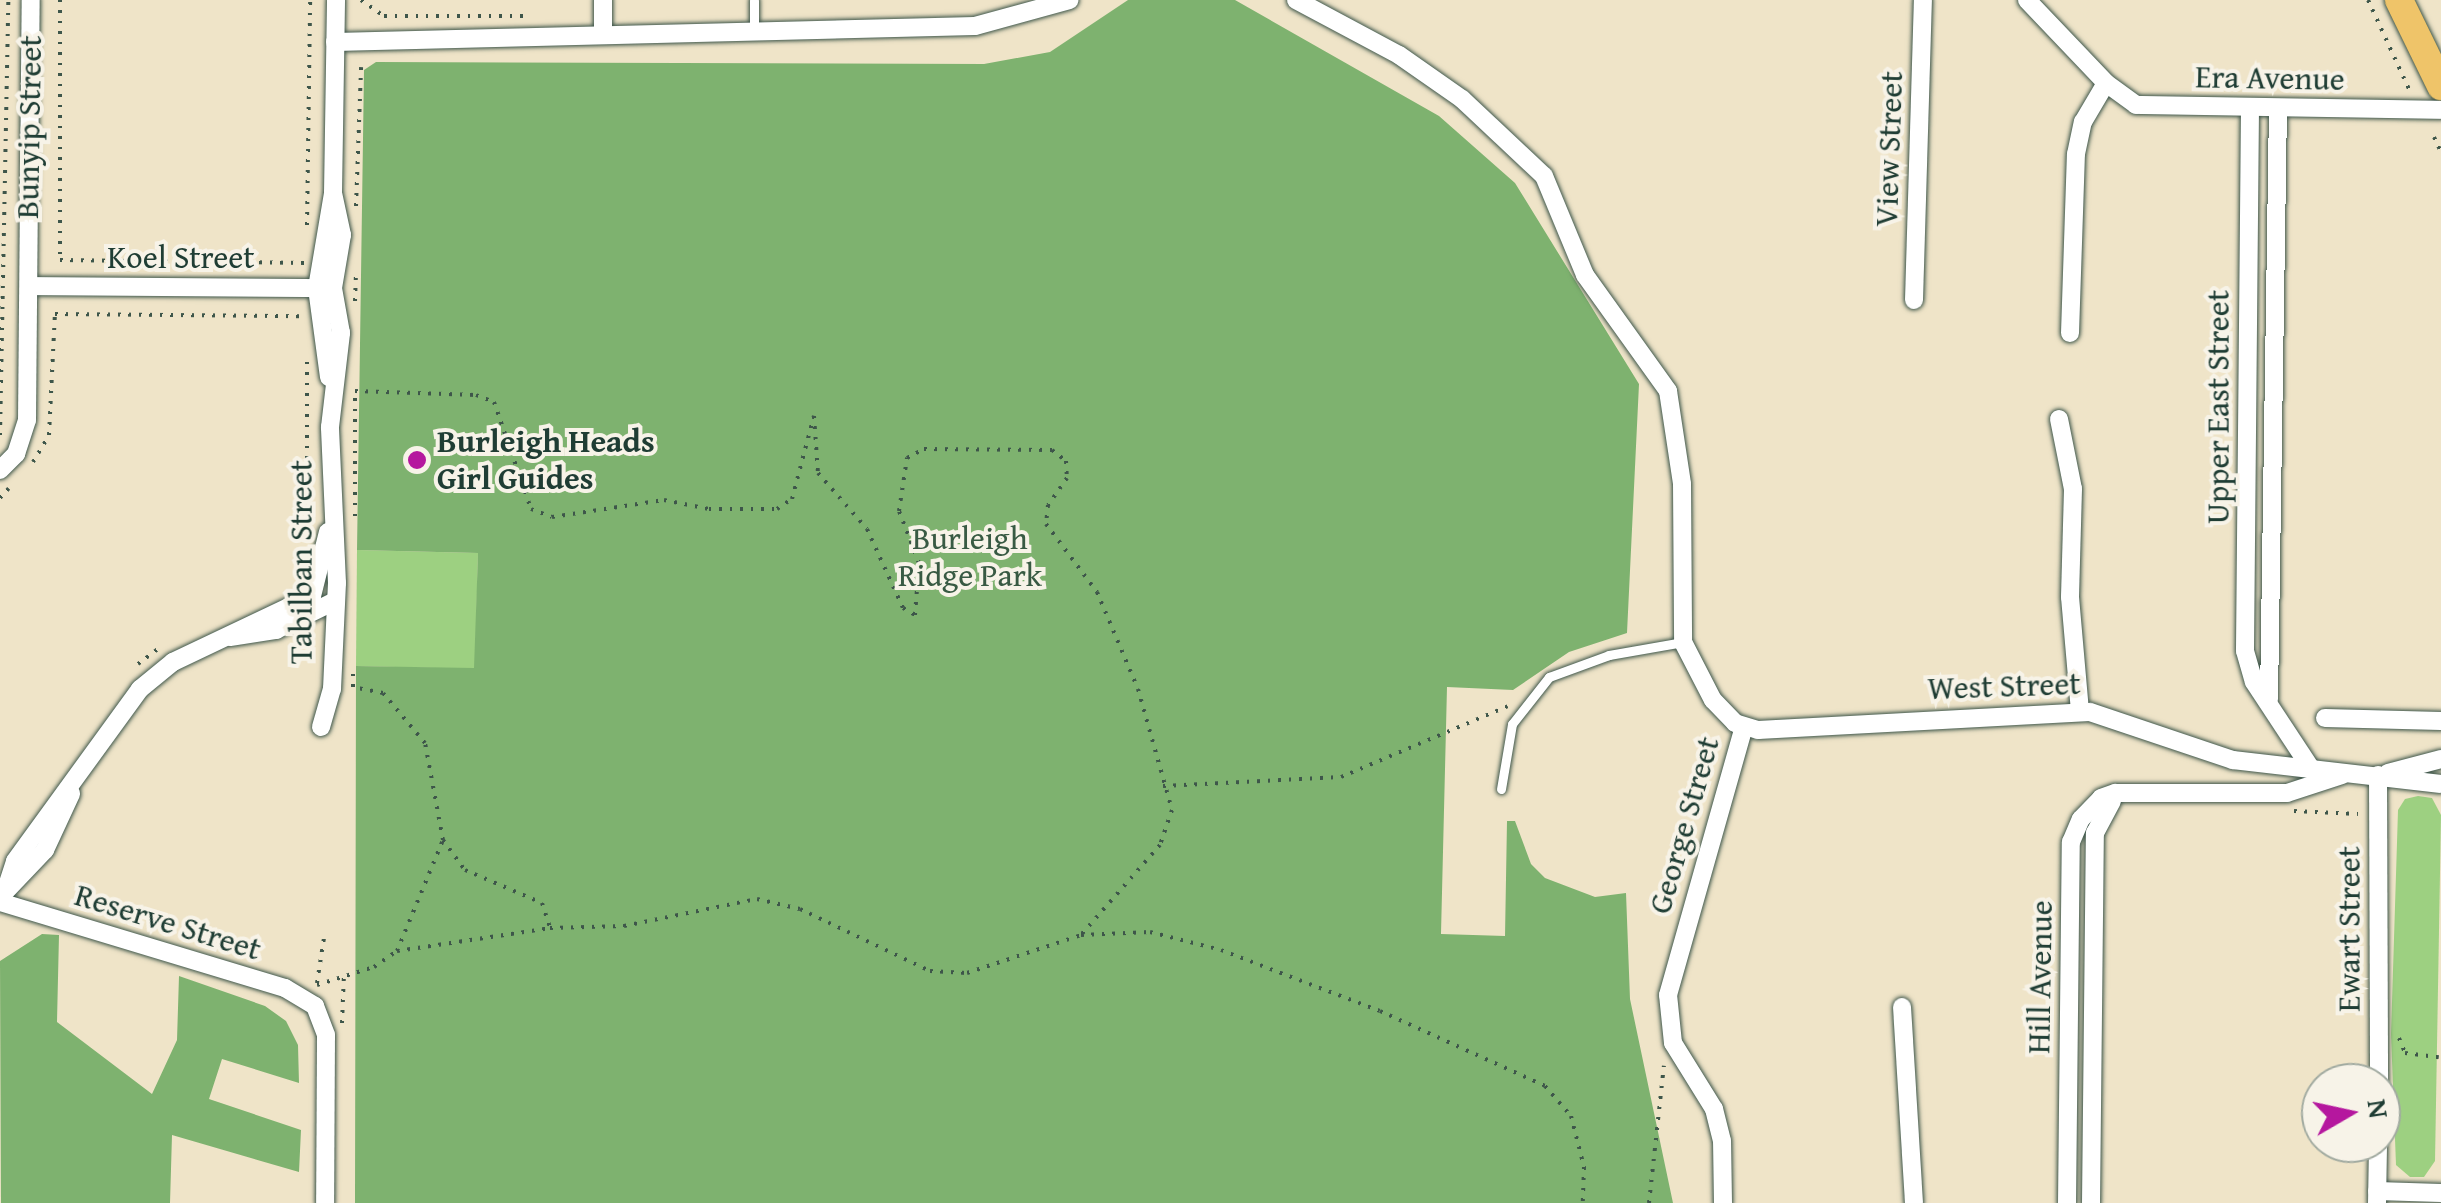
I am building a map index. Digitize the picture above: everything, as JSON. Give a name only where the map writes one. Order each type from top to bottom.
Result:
[{"type":"main road","points":[[2399,0],[2441,86]]},
{"type":"street","name":"Bunyip Street","points":[[0,470],[16,454],[27,420],[32,0]]},
{"type":"street","name":"Tabilban Street","points":[[322,728],[332,689],[337,555],[330,524],[331,395],[325,288],[333,193],[336,0]]},
{"type":"street","points":[[603,0],[603,33]]},
{"type":"street","points":[[335,42],[995,24],[1070,0]]},
{"type":"street","name":"George Street","points":[[1296,0],[1399,55],[1462,99],[1534,164],[1557,204],[1585,275],[1668,391],[1682,484],[1683,642],[1714,700],[1744,727],[1673,972],[1668,1017],[1673,1043],[1714,1109],[1722,1141],[1723,1203]]},
{"type":"street","name":"View Street","points":[[1914,300],[1924,0]]},
{"type":"street","points":[[2027,0],[2106,83],[2078,142],[2070,332]]},
{"type":"street","name":"Era Avenue","points":[[2106,83],[2143,106],[2441,110]]},
{"type":"street","name":"Upper East Street","points":[[2250,108],[2244,638],[2251,677],[2270,698],[2312,770]]},
{"type":"street","name":"Upper East Street","points":[[2270,698],[2278,108]]},
{"type":"street","name":"Koel Street","points":[[29,286],[325,288]]},
{"type":"street","points":[[2059,419],[2072,477],[2070,598],[2080,712]]},
{"type":"street","points":[[317,590],[330,524]]},
{"type":"street","points":[[230,637],[276,630],[333,602],[317,590]]},
{"type":"street","points":[[2,896],[16,861],[71,791],[140,689],[173,662],[230,637],[317,590]]},
{"type":"street","name":"West Street","points":[[1744,727],[2080,712],[2110,716],[2219,756],[2441,784]]},
{"type":"street","points":[[2324,718],[2441,721]]},
{"type":"street","name":"West Street","points":[[2378,775],[2438,763]]},
{"type":"street","name":"Hill Avenue","points":[[2066,1203],[2072,839],[2101,798],[2136,791],[2287,793],[2343,774]]},
{"type":"street","name":"Ewart Street","points":[[2378,775],[2379,1063]]},
{"type":"street","name":"Hill Avenue","points":[[2091,1203],[2095,833],[2105,808],[2136,791]]},
{"type":"street","name":"Reserve Street","points":[[2,896],[285,988],[315,1006]]},
{"type":"street","points":[[315,1006],[326,1035],[325,1203]]},
{"type":"street","points":[[1902,1007],[1914,1203]]},
{"type":"street","points":[[2378,1163],[2377,1197],[2441,1193]]},
{"type":"lane","points":[[754,0],[754,30]]},
{"type":"lane","points":[[1501,788],[1512,724],[1526,700],[1549,677],[1579,664],[1683,642]]},
{"type":"path","name":"Bunyip Street","points":[[0,435],[8,0]]},
{"type":"path","name":"Bunyip Street","points":[[57,255],[60,0]]},
{"type":"path","points":[[307,227],[310,0]]},
{"type":"path","points":[[2368,0],[2411,94]]},
{"type":"path","points":[[361,2],[384,16],[532,16]]},
{"type":"path","points":[[2434,136],[2441,152]]},
{"type":"path","name":"Koel Street","points":[[57,255],[306,264],[306,245]]},
{"type":"path","name":"Koel Street","points":[[54,314],[306,320]]},
{"type":"path","name":"Tabilban Street","points":[[307,358],[307,538]]},
{"type":"path","points":[[355,391],[476,394],[494,402],[531,509],[552,517],[664,500],[709,510],[778,509],[792,499],[814,416],[818,472],[867,529],[902,608],[915,615],[919,563],[899,510],[908,458],[924,449],[1052,450],[1066,461],[1067,478],[1048,505],[1046,524],[1097,592],[1138,689],[1170,828],[1135,878],[1081,935]]},
{"type":"path","points":[[353,687],[383,693],[425,744],[443,840],[465,870],[542,904],[550,928]]},
{"type":"path","points":[[1162,786],[1341,778],[1526,700]]},
{"type":"path","points":[[2278,810],[2356,812],[2362,819]]},
{"type":"path","points":[[397,950],[443,840]]},
{"type":"path","points":[[317,985],[344,972],[374,967],[397,950],[550,928],[624,926],[757,898],[800,910],[930,972],[968,973],[1081,935],[1150,932],[1221,950],[1380,1011],[1546,1086],[1572,1116],[1584,1167],[1583,1203]]},
{"type":"path","points":[[315,1006],[324,938]]},
{"type":"path","points":[[342,1011],[344,972]]},
{"type":"path","points":[[1649,1203],[1668,1017]]},
{"type":"path","points":[[2391,1034],[2405,1053],[2439,1057]]},
{"type":"green space","name":"Burleigh Ridge Park","points":[[1128,0],[1235,0],[1439,116],[1515,183],[1639,384],[1627,633],[1569,652],[1513,690],[1447,687],[1441,934],[1505,936],[1507,821],[1515,821],[1531,864],[1545,878],[1595,897],[1626,893],[1630,999],[1673,1203],[355,1203],[356,666],[474,668],[478,553],[357,550],[364,70],[376,62],[984,64],[1050,52]]},
{"type":"green space","points":[[357,550],[478,553],[475,669],[356,666]]},
{"type":"green space","points":[[2432,798],[2441,815],[2435,1161],[2424,1177],[2410,1177],[2396,1165],[2401,1163],[2401,1063],[2392,1063],[2391,1034],[2398,810],[2405,799]]},
{"type":"green space","points":[[42,934],[59,935],[57,1022],[152,1094],[177,1040],[179,976],[265,1006],[286,1021],[298,1045],[299,1083],[222,1059],[209,1099],[301,1130],[299,1172],[172,1135],[170,1203],[1,1203],[0,961]]},
{"type":"place","name":"Burleigh Heads Girl Guides","points":[[417,460]]}]
